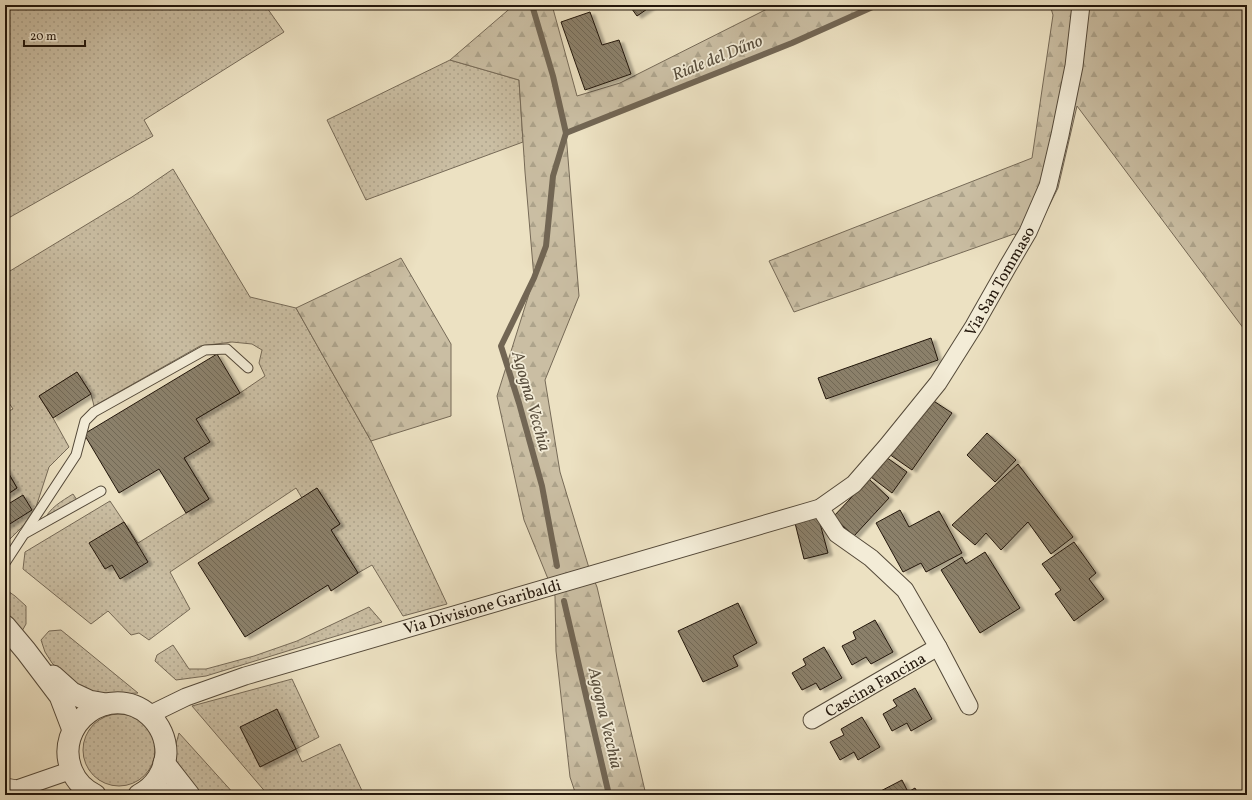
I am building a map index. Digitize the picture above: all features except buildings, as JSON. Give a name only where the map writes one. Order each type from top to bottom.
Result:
[{"type":"street","name":"Via San Tommaso","points":[[820,508],[854,484],[938,383],[974,326],[1028,232],[1048,186],[1060,135],[1074,66],[1081,5]]},
{"type":"street","name":"Cascina Fancina","points":[[820,508],[837,534],[872,558],[905,590],[938,647],[969,706]]},
{"type":"street","name":"Via Divisione Garibaldi","points":[[149,715],[186,696],[245,676],[820,508]]},
{"type":"street","points":[[5,626],[60,696],[73,730]]},
{"type":"street","name":"Cascina Fancina","points":[[812,720],[938,647]]},
{"type":"street","points":[[26,651],[72,693],[89,701],[106,704],[128,704],[139,708],[149,715],[158,726],[163,737],[166,752],[164,763],[156,781],[141,794]]},
{"type":"street","points":[[95,795],[80,784],[68,759],[68,748],[73,730],[80,720],[88,713],[106,704]]},
{"type":"street","points":[[164,763],[189,795]]},
{"type":"street","points":[[5,787],[18,788],[72,770]]},
{"type":"street","points":[[141,794],[160,793],[170,795]]},
{"type":"lane","points":[[5,563],[76,455],[85,421],[94,412],[205,350],[227,349],[248,368]]},
{"type":"lane","points":[[24,534],[101,490]]},
{"type":"green space","points":[[5,5],[265,5],[284,32],[144,120],[153,136],[5,220]]},
{"type":"green space","points":[[514,5],[552,5],[577,96],[620,83],[775,5],[877,5],[792,43],[566,133],[579,296],[545,380],[560,472],[589,568],[597,587],[646,795],[576,795],[570,777],[556,651],[555,596],[524,520],[497,396],[534,278],[519,80],[450,60]]},
{"type":"green space","points":[[1050,5],[1247,5],[1247,333],[1077,106],[1058,188],[1032,240],[1014,234],[794,312],[769,261],[1032,158],[1053,15]]},
{"type":"green space","points":[[450,60],[519,80],[523,142],[366,200],[327,120]]},
{"type":"green space","points":[[173,169],[250,297],[296,308],[371,441],[447,604],[403,616],[372,565],[358,573],[331,530],[340,524],[317,488],[302,498],[296,488],[170,572],[190,609],[149,640],[139,633],[131,635],[108,611],[91,624],[23,569],[25,552],[110,501],[138,543],[209,499],[184,458],[196,419],[240,393],[265,376],[259,363],[262,350],[252,344],[232,342],[200,346],[94,406],[91,394],[77,372],[39,396],[69,447],[49,467],[36,507],[23,526],[5,544],[5,496],[17,488],[5,467],[5,413],[13,409],[5,397],[5,274],[132,197]]},
{"type":"green space","points":[[401,258],[451,344],[451,416],[371,441],[296,308]]},
{"type":"green space","points":[[73,494],[77,500],[44,521],[52,509]]},
{"type":"green space","points":[[5,589],[26,606],[26,624],[22,631],[5,613]]},
{"type":"green space","points":[[369,607],[382,622],[206,676],[176,680],[155,661],[157,655],[173,645],[189,669],[206,669],[254,656],[297,641]]},
{"type":"green space","points":[[61,630],[138,693],[97,695],[73,683],[52,663],[45,652],[41,640],[49,631]]},
{"type":"green space","points":[[292,679],[319,737],[296,749],[302,762],[340,744],[364,795],[268,795],[192,706]]},
{"type":"green space","points":[[119,714],[139,720],[149,730],[155,750],[149,770],[139,780],[119,786],[99,780],[89,770],[83,750],[89,730],[99,720]]},
{"type":"green space","points":[[179,733],[235,795],[204,795],[190,787],[178,771],[174,751]]},
{"type":"waterway","name":"Agogna Vecchia","points":[[532,5],[553,76],[566,133],[553,176],[546,246],[534,278],[501,346],[519,403],[542,486],[557,566]]},
{"type":"waterway","name":"Riale del Dűno","points":[[566,133],[792,43],[877,5]]},
{"type":"waterway","name":"Agogna Vecchia","points":[[564,601],[609,795]]}]
